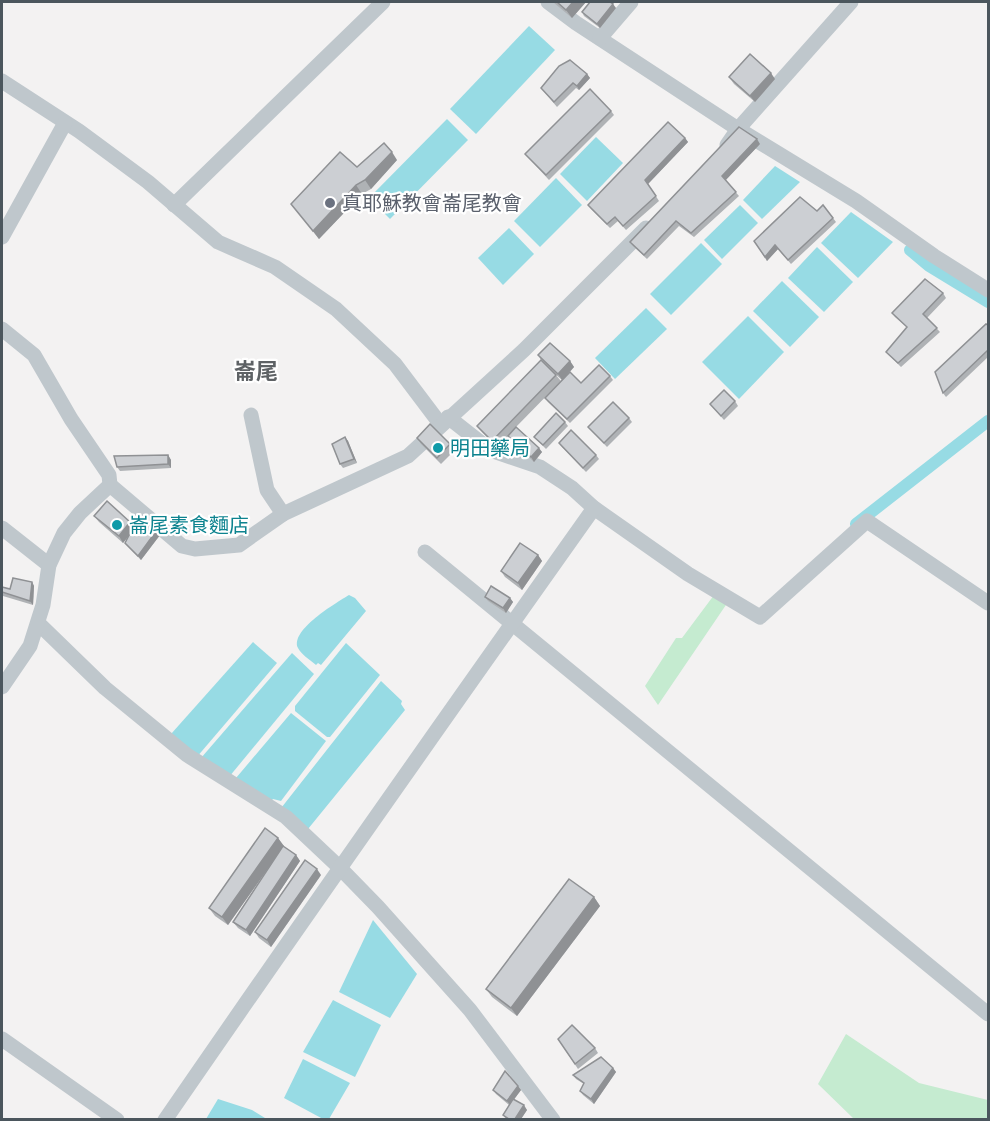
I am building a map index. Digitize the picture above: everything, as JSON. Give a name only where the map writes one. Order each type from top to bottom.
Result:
[{"type":"street","points":[[174,205],[383,2]]},
{"type":"street","points":[[548,2],[576,23],[738,129],[856,201],[934,256],[988,290]]},
{"type":"street","points":[[600,38],[631,2]]},
{"type":"street","points":[[716,158],[738,129],[851,2]]},
{"type":"street","points":[[2,81],[79,131],[148,182],[218,242],[275,267],[336,309],[395,364],[445,421],[490,450],[540,467],[688,574],[760,617],[867,521],[988,603]]},
{"type":"street","points":[[2,237],[65,123]]},
{"type":"street","points":[[2,329],[34,356],[70,419],[109,475],[110,485],[182,546],[195,549],[239,545],[283,514],[408,456],[524,350],[658,216]]},
{"type":"street","points":[[251,415],[267,490],[283,514]]},
{"type":"street","points":[[2,687],[30,646],[38,622],[49,566],[64,534],[80,513],[110,485]]},
{"type":"street","points":[[165,1119],[339,867],[594,508]]},
{"type":"street","points":[[2,528],[49,566]]},
{"type":"street","points":[[425,552],[988,1014]]},
{"type":"street","points":[[38,622],[105,688],[187,754],[286,817],[339,867],[470,1010],[553,1119]]},
{"type":"street","points":[[2,1039],[117,1119]]},
{"type":"green space","points":[[717,591],[730,599],[658,705],[645,686],[676,638],[682,638]]},
{"type":"green space","points":[[846,1034],[919,1083],[988,1100],[988,1119],[854,1119],[818,1084]]},
{"type":"water","points":[[529,26],[555,50],[476,134],[450,109]]},
{"type":"water","points":[[447,119],[468,140],[390,219],[369,198]]},
{"type":"water","points":[[596,137],[623,163],[587,201],[560,174]]},
{"type":"water","points":[[775,166],[800,182],[762,219],[743,200]]},
{"type":"water","points":[[556,178],[582,205],[540,247],[514,221]]},
{"type":"water","points":[[740,205],[758,223],[722,259],[704,240]]},
{"type":"water","points":[[851,212],[893,242],[858,278],[821,243]]},
{"type":"water","points":[[509,228],[534,254],[503,285],[478,258]]},
{"type":"water","points":[[701,243],[722,264],[671,315],[650,294]]},
{"type":"water","points":[[817,247],[853,282],[824,312],[788,278]]},
{"type":"water","points":[[782,281],[819,317],[790,347],[753,311]]},
{"type":"water","points":[[646,308],[667,329],[615,379],[595,358]]},
{"type":"water","points":[[748,316],[784,352],[739,399],[702,362]]},
{"type":"water","points":[[349,595],[355,598],[366,611],[321,665],[318,663],[316,665],[303,655],[298,648],[297,641],[307,625]]},
{"type":"water","points":[[253,642],[277,663],[196,758],[171,734]]},
{"type":"water","points":[[346,643],[380,675],[330,737],[327,737],[295,711],[295,706]]},
{"type":"water","points":[[292,653],[314,674],[229,777],[201,758]]},
{"type":"water","points":[[381,681],[402,701],[401,704],[405,710],[308,829],[278,812]]},
{"type":"water","points":[[291,713],[326,741],[281,801],[273,799],[271,801],[236,778]]},
{"type":"water","points":[[373,920],[417,974],[390,1018],[339,992]]},
{"type":"water","points":[[333,1000],[381,1025],[355,1077],[303,1052]]},
{"type":"water","points":[[303,1059],[350,1083],[329,1119],[323,1119],[284,1098]]},
{"type":"water","points":[[218,1099],[252,1110],[265,1118],[264,1120],[206,1119]]},
{"type":"building","points":[[557,2],[573,2],[566,10]]},
{"type":"building","points":[[590,2],[613,4],[597,24],[582,12]]},
{"type":"building","points":[[750,54],[771,73],[750,96],[729,77]]},
{"type":"building","points":[[570,60],[587,74],[577,86],[573,83],[554,102],[541,88],[559,66]]},
{"type":"building","points":[[590,89],[611,111],[546,175],[525,154]]},
{"type":"building","points":[[668,122],[685,138],[645,180],[656,196],[623,226],[615,217],[607,224],[588,205]]},
{"type":"building","points":[[739,127],[757,139],[722,176],[736,192],[691,233],[676,221],[644,255],[630,242]]},
{"type":"building","name":"真耶穌教會崙尾教會","points":[[384,143],[392,152],[365,180],[356,185],[313,231],[291,204],[340,152],[357,167]]},
{"type":"building","points":[[800,197],[817,211],[823,205],[833,218],[788,260],[775,245],[765,257],[754,241]]},
{"type":"building","points":[[925,279],[943,293],[923,314],[937,328],[898,363],[886,352],[907,327],[892,313]]},
{"type":"building","points":[[986,324],[988,325],[988,350],[943,393],[935,372]]},
{"type":"building","points":[[550,343],[570,361],[558,374],[538,355]]},
{"type":"building","points":[[541,360],[556,375],[492,441],[477,426]]},
{"type":"building","points":[[599,365],[610,376],[567,419],[545,398],[570,372],[581,383]]},
{"type":"building","points":[[724,390],[735,401],[721,416],[710,404]]},
{"type":"building","points":[[613,402],[629,418],[604,443],[588,427]]},
{"type":"building","points":[[556,413],[565,422],[543,445],[534,437]]},
{"type":"building","name":"明田藥局","points":[[430,424],[450,444],[437,458],[417,438]]},
{"type":"building","points":[[516,427],[539,448],[531,457],[508,436]]},
{"type":"building","points":[[571,430],[596,455],[583,468],[559,443]]},
{"type":"building","points":[[345,437],[354,459],[340,464],[332,444]]},
{"type":"building","points":[[168,455],[168,464],[117,467],[114,456]]},
{"type":"building","name":"崙尾素食麵店","points":[[107,501],[130,522],[119,536],[94,516]]},
{"type":"building","points":[[138,518],[157,530],[138,556],[125,543]]},
{"type":"building","points":[[520,543],[538,555],[518,583],[501,571]]},
{"type":"building","points":[[13,578],[32,582],[30,601],[2,592],[2,587],[10,589]]},
{"type":"building","points":[[491,586],[510,598],[503,608],[485,597]]},
{"type":"building","points":[[265,828],[278,838],[222,917],[209,908]]},
{"type":"building","points":[[283,846],[296,855],[246,930],[233,922]]},
{"type":"building","points":[[305,860],[317,869],[267,940],[255,932]]},
{"type":"building","points":[[569,879],[594,897],[511,1008],[486,989]]},
{"type":"building","points":[[572,1025],[595,1048],[575,1064],[558,1039]]},
{"type":"building","points":[[601,1057],[613,1068],[591,1099],[580,1091],[584,1083],[573,1075]]},
{"type":"building","points":[[505,1071],[518,1086],[507,1101],[493,1090]]},
{"type":"building","points":[[513,1099],[524,1105],[515,1119],[509,1119],[503,1115]]},
{"type":"waterway","points":[[910,250],[929,266],[988,302]]},
{"type":"waterway","points":[[856,524],[988,421]]},
{"type":"place","name":"真耶穌教會崙尾教會","points":[[330,203]]},
{"type":"place","name":"明田藥局","points":[[438,448]]},
{"type":"place","name":"崙尾素食麵店","points":[[117,525]]},
{"type":"district","name":"崙尾","points":[[256,371]]}]
